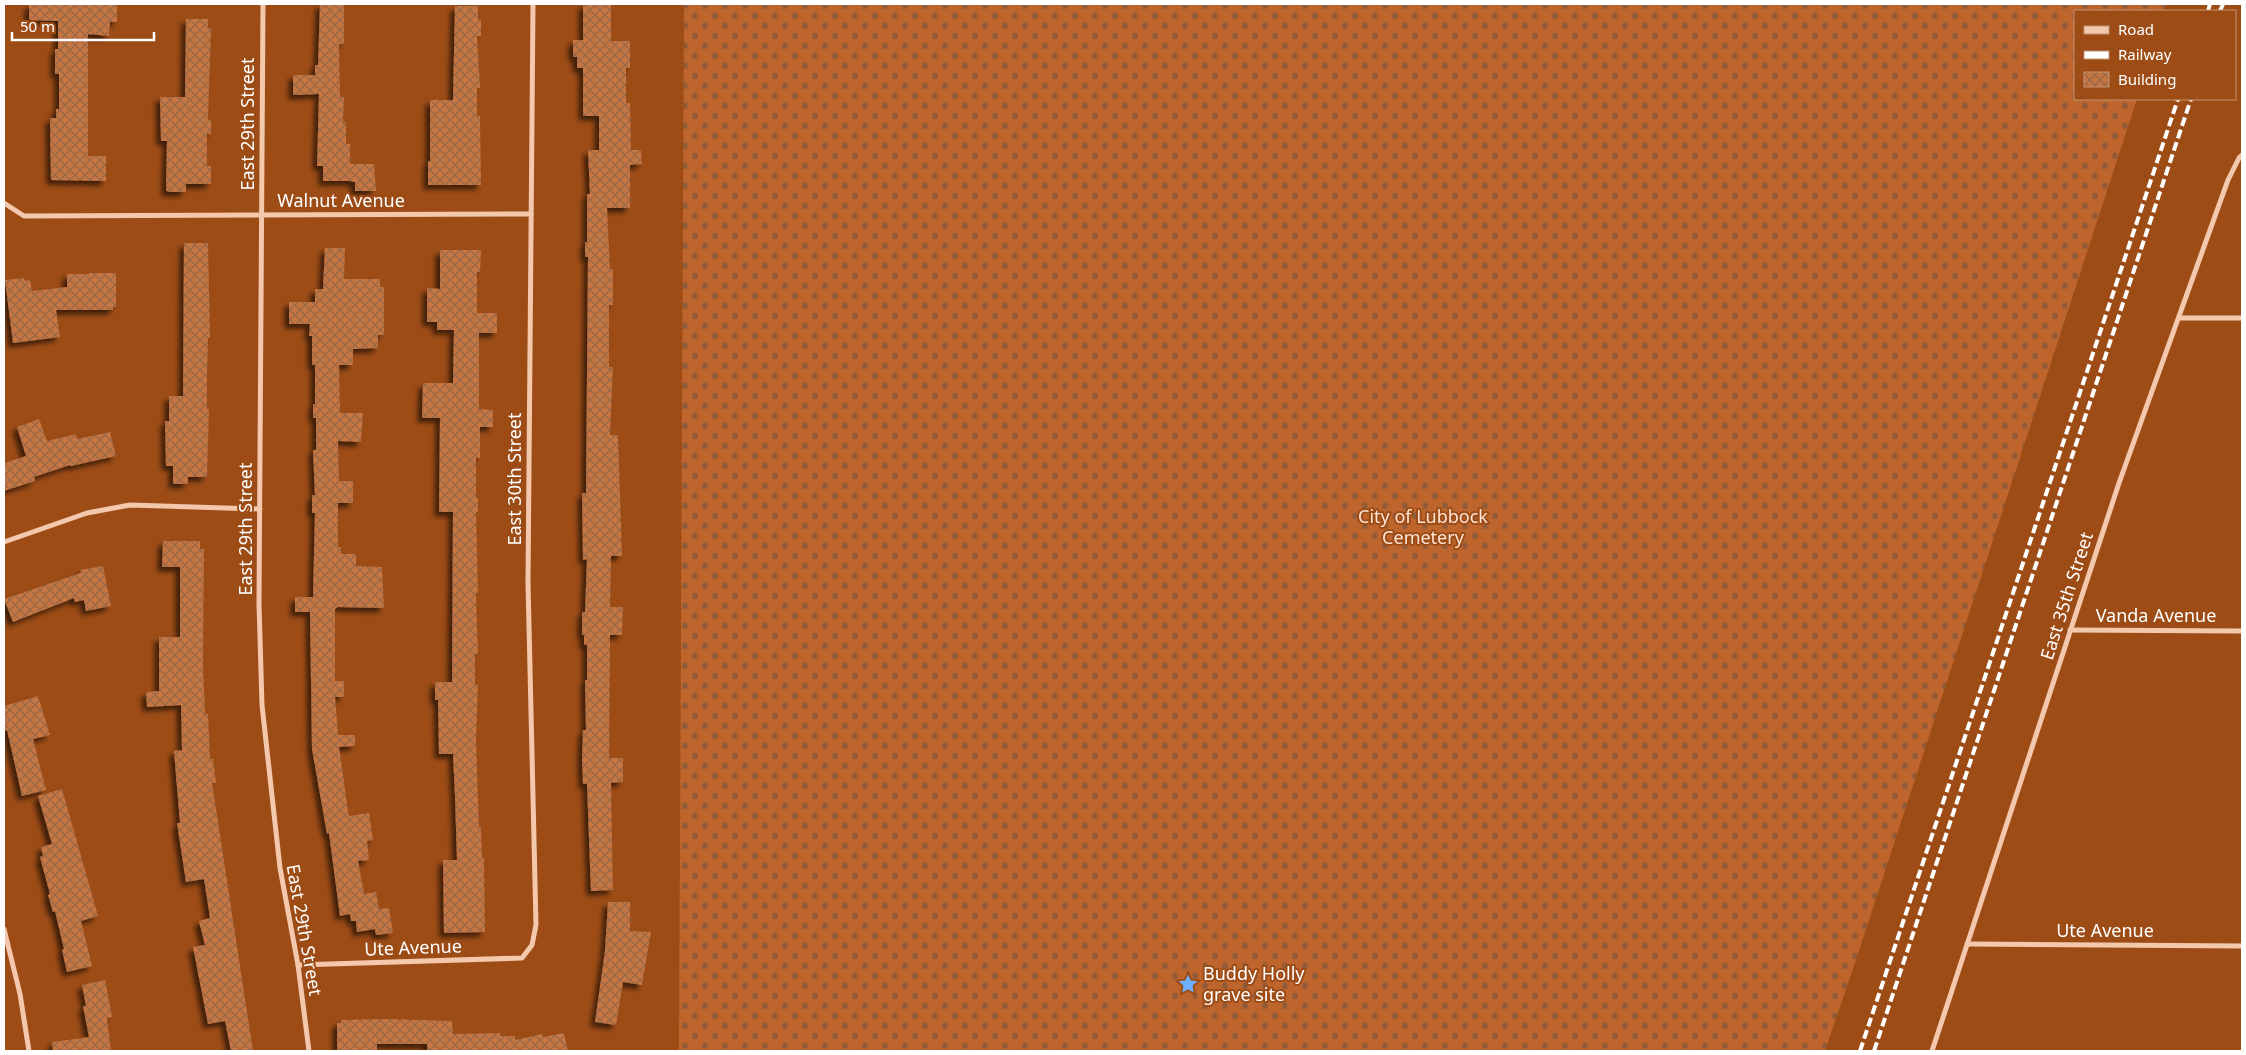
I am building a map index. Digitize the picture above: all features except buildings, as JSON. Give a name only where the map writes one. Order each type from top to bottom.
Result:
[{"type":"street","name":"East 29th Street","points":[[263,4],[260,509],[262,706],[280,868],[298,965],[310,1051]]},
{"type":"street","name":"East 30th Street","points":[[527,952],[532,945],[536,926],[528,583],[533,4]]},
{"type":"street","name":"East 35th Street","points":[[1932,1051],[2119,482],[2228,180],[2242,155]]},
{"type":"street","name":"Walnut Avenue","points":[[4,203],[24,216],[531,214]]},
{"type":"street","points":[[2179,318],[2242,318]]},
{"type":"street","points":[[4,542],[87,513],[130,505],[260,509]]},
{"type":"street","name":"Vanda Avenue","points":[[2070,630],[2242,631]]},
{"type":"street","points":[[4,929],[20,994],[29,1051]]},
{"type":"street","name":"Ute Avenue","points":[[1967,944],[2242,946]]},
{"type":"street","name":"Ute Avenue","points":[[298,965],[522,958],[527,952]]},
{"type":"green space","name":"City of Lubbock Cemetery","points":[[684,4],[2166,4],[2164,10],[2074,10],[2074,100],[2137,100],[1825,1051],[679,1051]]},
{"type":"railway","points":[[2208,10],[2210,4]]},
{"type":"railway","points":[[2220,10],[2223,4]]},
{"type":"railway","points":[[1860,1051],[2178,100]]},
{"type":"railway","points":[[1874,1051],[2191,100]]},
{"type":"place","name":"Buddy Holly grave site","points":[[1188,984]]}]
